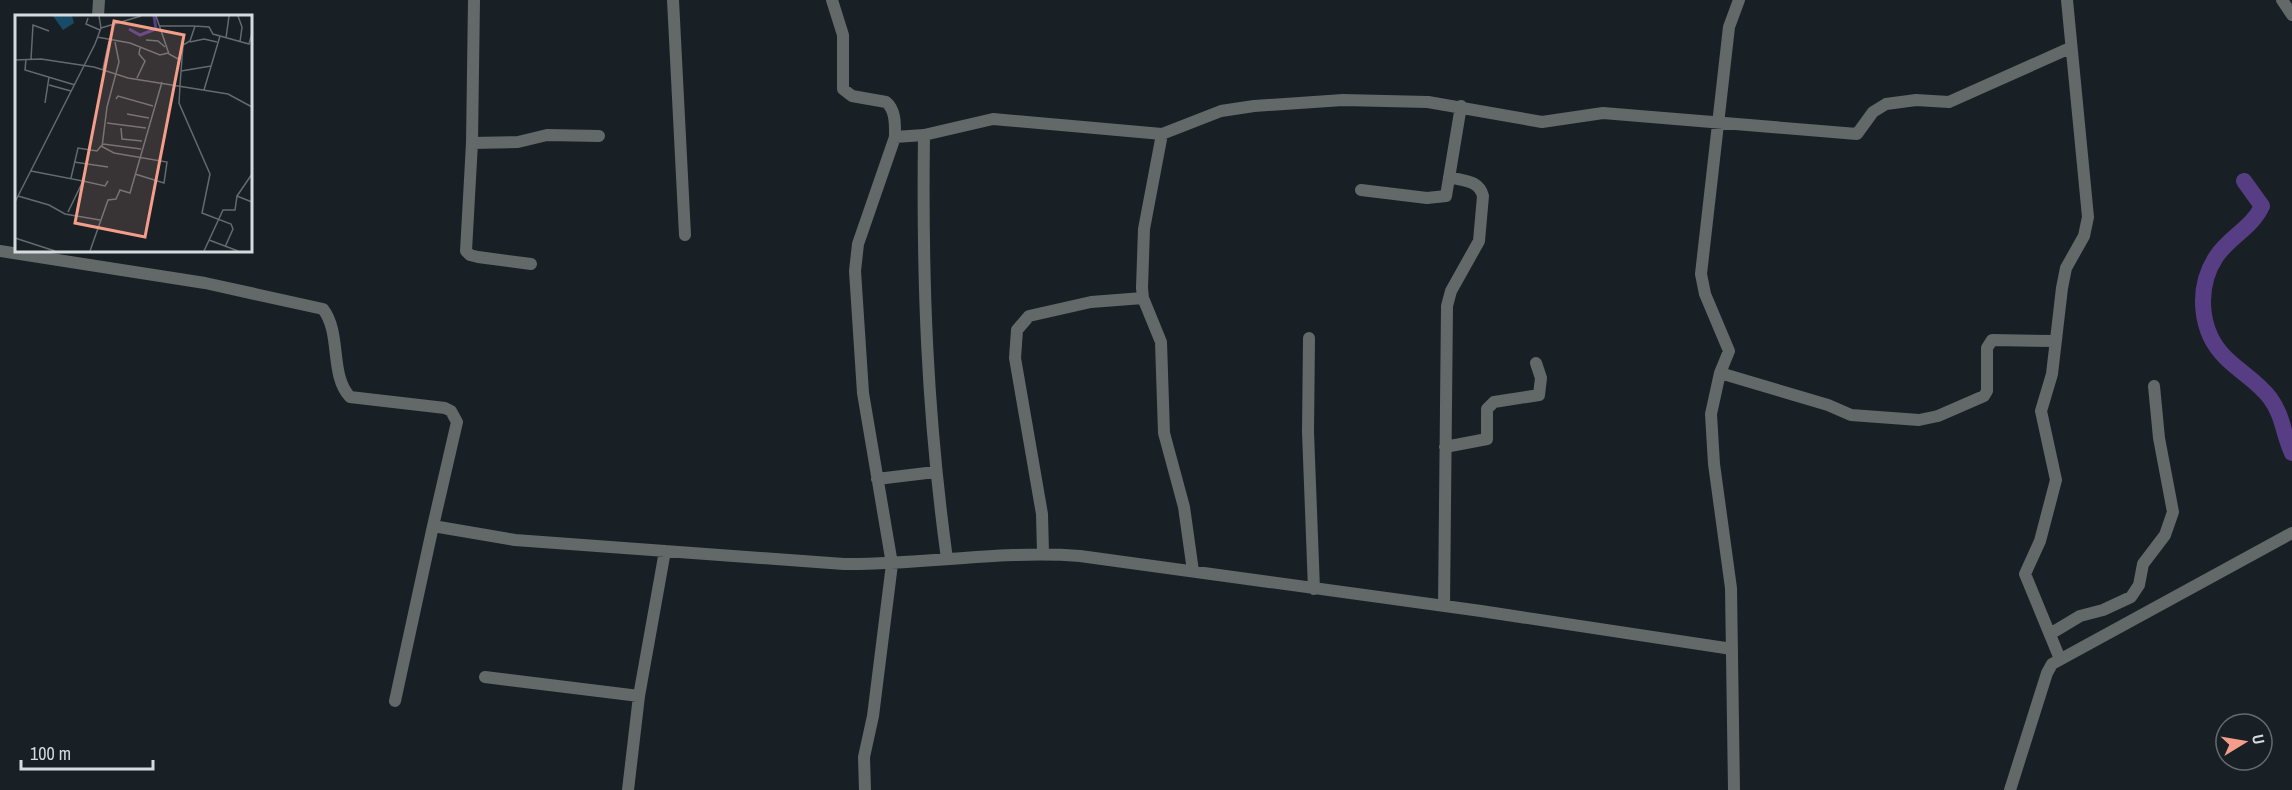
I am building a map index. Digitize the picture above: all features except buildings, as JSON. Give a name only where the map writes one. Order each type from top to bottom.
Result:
[{"type":"street","points":[[98,15],[99,0]]},
{"type":"street","points":[[474,0],[472,143],[466,242],[468,254],[531,264]]},
{"type":"street","points":[[673,0],[685,235]]},
{"type":"street","points":[[832,0],[843,35],[843,89],[852,96],[880,100],[890,105],[895,120],[895,137],[858,244],[855,271],[862,393],[892,564],[873,716],[864,757],[865,790]]},
{"type":"street","points":[[1734,790],[1731,588],[1712,441],[1711,414],[1720,373],[1729,351],[1705,294],[1701,274],[1716,121],[1729,27],[1740,0]]},
{"type":"street","points":[[2060,659],[2026,572],[2036,552],[2056,480],[2041,411],[2052,374],[2066,268],[2084,236],[2088,218],[2067,0]]},
{"type":"street","points":[[2282,0],[2292,15]]},
{"type":"street","points":[[895,137],[924,135],[993,119],[1162,134],[1210,114],[1254,106],[1343,100],[1428,102],[1542,122],[1590,113],[1716,121],[1857,134],[1873,112],[1886,104],[1916,100],[1949,102],[2070,48]]},
{"type":"street","points":[[1361,190],[1442,198],[1448,193],[1461,106]]},
{"type":"street","points":[[1162,134],[1144,228],[1143,298],[1161,342],[1164,433],[1184,507],[1192,571]]},
{"type":"street","points":[[472,143],[518,142],[548,135],[599,136]]},
{"type":"street","points":[[924,135],[922,230],[926,366],[935,472],[947,559]]},
{"type":"street","points":[[1444,606],[1447,306],[1451,291],[1479,241],[1483,196],[1481,189],[1475,183],[1449,177]]},
{"type":"street","points":[[0,250],[15,251]]},
{"type":"street","points":[[28,252],[83,256],[325,310],[331,325],[341,383],[350,397],[444,408],[455,416],[457,422],[395,701]]},
{"type":"street","points":[[1043,553],[1042,514],[1015,357],[1017,330],[1029,316],[1091,302],[1143,298]]},
{"type":"street","points":[[1309,338],[1308,432],[1314,589]]},
{"type":"street","points":[[1720,373],[1828,405],[1851,415],[1919,420],[1938,416],[1984,396],[1987,391],[1987,348],[1992,340],[2055,341]]},
{"type":"street","points":[[1445,447],[1487,439],[1487,409],[1494,402],[1539,395],[1541,378],[1536,363]]},
{"type":"street","points":[[2050,634],[2080,616],[2103,610],[2131,597],[2139,585],[2143,564],[2171,524],[2173,512],[2159,438],[2154,386]]},
{"type":"street","points":[[877,479],[935,472]]},
{"type":"street","points":[[433,526],[515,540],[769,560],[892,564],[1043,553],[1444,606],[1731,649]]},
{"type":"street","points":[[2010,790],[2047,673],[2060,659],[2292,533]]},
{"type":"street","points":[[628,790],[639,696],[665,551]]},
{"type":"street","points":[[485,677],[639,696]]},
{"type":"waterway","points":[[2244,181],[2262,206],[2258,214],[2216,257],[2205,282],[2203,309],[2210,336],[2217,347],[2231,363],[2260,387],[2274,404],[2292,453]]}]
